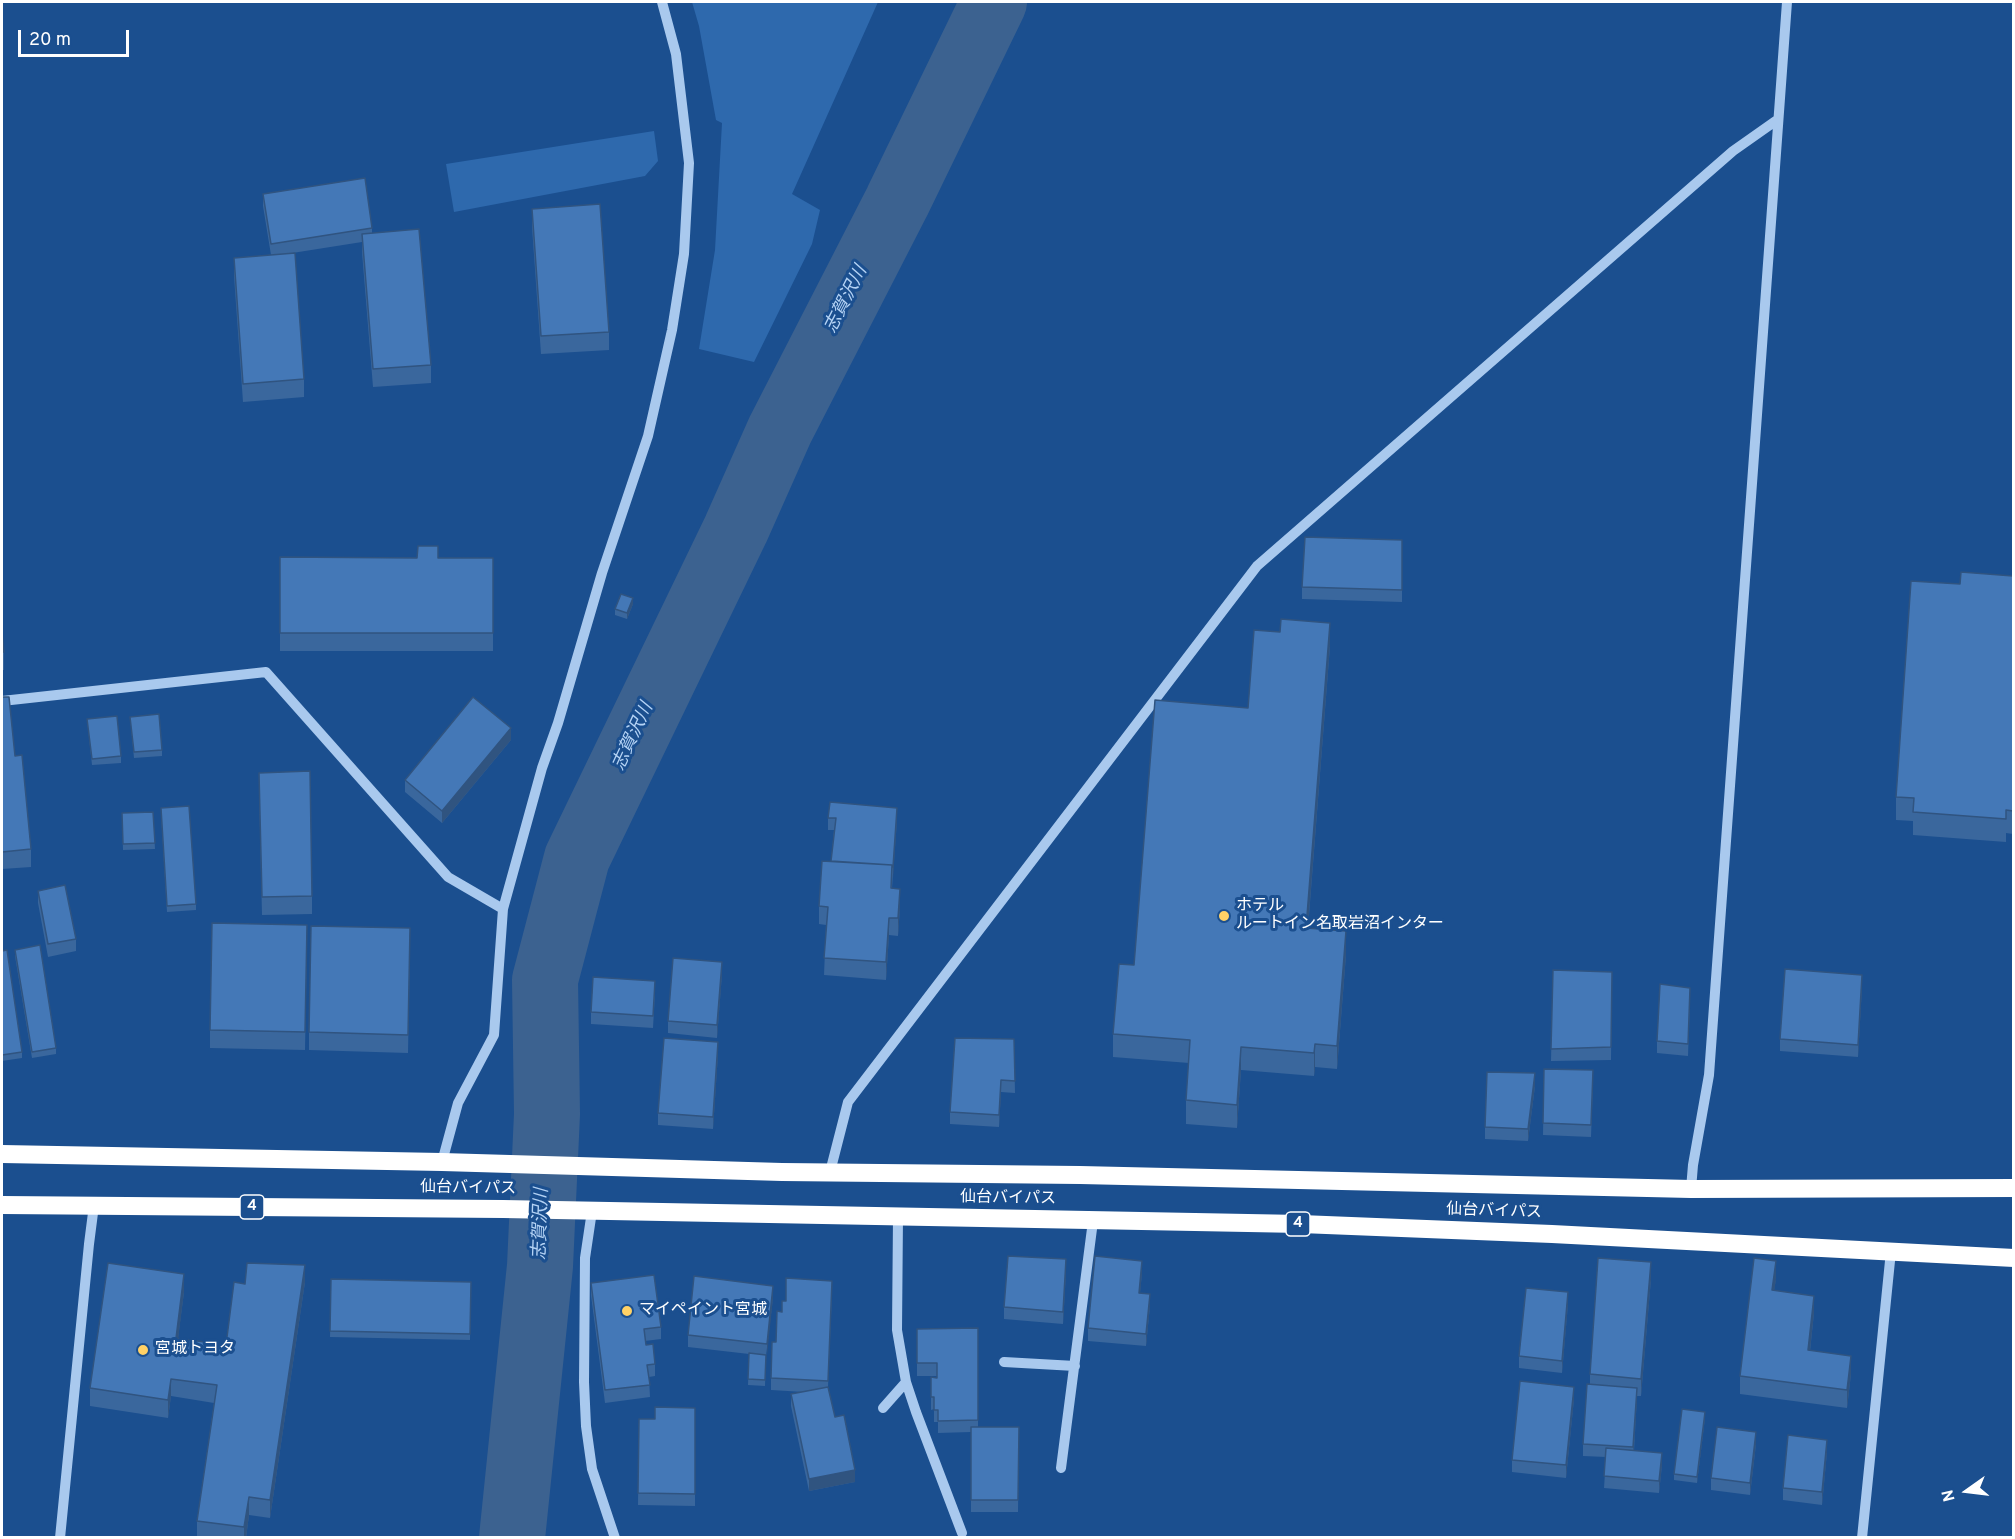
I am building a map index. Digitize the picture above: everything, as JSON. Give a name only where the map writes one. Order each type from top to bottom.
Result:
[{"type":"highway","name":"仙台バイパス","points":[[2,1154],[1691,1189],[2013,1188]]},
{"type":"highway","name":"仙台バイパス","points":[[2,1205],[503,1209],[1301,1224],[1540,1233],[2013,1258]]},
{"type":"street","points":[[442,1162],[458,1103],[494,1035],[503,909],[542,768],[558,723],[602,573],[648,436],[672,330],[684,254],[689,163],[676,54],[662,2]]},
{"type":"street","points":[[1691,1189],[1709,1075],[1787,2]]},
{"type":"street","points":[[830,1172],[848,1102],[1257,567],[1733,151],[1777,120]]},
{"type":"street","points":[[2,701],[266,672],[448,877],[503,909]]},
{"type":"street","points":[[60,1538],[88,1244],[94,1205]]},
{"type":"street","points":[[587,1211],[584,1291],[586,1426],[592,1469],[615,1538]]},
{"type":"street","points":[[898,1217],[897,1330],[906,1382],[962,1533]]},
{"type":"street","points":[[1061,1468],[1093,1221]]},
{"type":"street","points":[[1862,1538],[1891,1251]]},
{"type":"street","points":[[1004,1362],[1075,1366]]},
{"type":"street","points":[[883,1408],[906,1382]]},
{"type":"shaded area","points":[[692,2],[878,2],[792,194],[820,210],[812,244],[754,362],[699,349],[715,250],[722,123],[716,120],[699,26]]},
{"type":"shaded area","points":[[654,131],[658,161],[645,176],[454,212],[446,164]]},
{"type":"building","points":[[365,178],[372,228],[271,244],[263,194]]},
{"type":"building","points":[[600,204],[609,332],[541,336],[532,209]]},
{"type":"building","points":[[419,229],[431,365],[373,369],[362,234]]},
{"type":"building","points":[[295,253],[304,379],[243,384],[234,258]]},
{"type":"building","points":[[1305,537],[1402,540],[1402,590],[1302,587]]},
{"type":"building","points":[[418,546],[438,546],[438,558],[493,558],[493,633],[280,633],[280,557],[417,558]]},
{"type":"building","points":[[1961,572],[2013,576],[2013,811],[2006,810],[2006,819],[1913,812],[1914,798],[1896,797],[1911,581],[1960,584]]},
{"type":"building","points":[[621,594],[633,598],[627,613],[615,609]]},
{"type":"building","points":[[1281,619],[1330,623],[1306,928],[1346,931],[1337,1046],[1315,1044],[1314,1053],[1241,1047],[1237,1105],[1186,1100],[1190,1040],[1113,1034],[1119,964],[1134,965],[1155,700],[1248,708],[1254,630],[1280,632]]},
{"type":"building","points":[[2,697],[9,697],[15,756],[22,755],[31,849],[2,852]]},
{"type":"building","points":[[473,697],[511,728],[442,811],[405,780]]},
{"type":"building","points":[[159,714],[162,750],[134,752],[130,717]]},
{"type":"building","points":[[117,716],[121,756],[92,759],[87,719]]},
{"type":"building","points":[[310,771],[312,896],[262,897],[259,773]]},
{"type":"building","points":[[830,802],[897,808],[893,867],[892,865],[831,861],[836,818],[828,818]]},
{"type":"building","points":[[189,806],[196,904],[167,906],[161,808]]},
{"type":"building","points":[[153,812],[155,843],[123,844],[122,813]]},
{"type":"building","points":[[822,861],[892,865],[891,888],[900,889],[898,918],[889,918],[886,962],[824,958],[828,907],[819,906]]},
{"type":"building","points":[[65,885],[76,939],[48,944],[38,891]]},
{"type":"building","points":[[212,923],[307,925],[305,1032],[210,1030]]},
{"type":"building","points":[[311,926],[410,928],[408,1035],[309,1032]]},
{"type":"building","points":[[40,945],[56,1048],[32,1052],[15,950]]},
{"type":"building","points":[[7,950],[22,1052],[2,1055],[2,951]]},
{"type":"building","points":[[673,958],[722,962],[717,1025],[668,1021]]},
{"type":"building","points":[[1785,969],[1862,975],[1858,1045],[1780,1039]]},
{"type":"building","points":[[1553,970],[1612,972],[1611,1047],[1551,1049]]},
{"type":"building","points":[[593,977],[655,981],[653,1016],[591,1012]]},
{"type":"building","points":[[1660,984],[1690,988],[1688,1044],[1657,1041]]},
{"type":"building","points":[[664,1038],[718,1042],[713,1117],[658,1113]]},
{"type":"building","points":[[955,1038],[1014,1039],[1015,1081],[1001,1080],[999,1115],[950,1112]]},
{"type":"building","points":[[1544,1069],[1593,1070],[1591,1125],[1543,1123]]},
{"type":"building","points":[[1487,1072],[1535,1073],[1528,1129],[1485,1127]]},
{"type":"building","points":[[1008,1256],[1066,1259],[1063,1312],[1004,1307]]},
{"type":"building","points":[[1095,1256],[1142,1261],[1139,1293],[1150,1294],[1146,1334],[1088,1328]]},
{"type":"building","points":[[1598,1258],[1651,1262],[1641,1379],[1590,1374]]},
{"type":"building","points":[[1754,1258],[1776,1261],[1772,1290],[1814,1296],[1808,1350],[1851,1356],[1847,1390],[1740,1376]]},
{"type":"building","points":[[108,1263],[184,1274],[176,1338],[226,1345],[234,1282],[245,1284],[247,1263],[305,1265],[270,1500],[249,1497],[244,1527],[197,1521],[217,1385],[171,1379],[168,1400],[90,1388]]},
{"type":"building","points":[[654,1275],[661,1327],[644,1329],[646,1345],[653,1344],[655,1364],[647,1365],[650,1385],[605,1390],[591,1283]]},
{"type":"building","points":[[694,1276],[773,1286],[767,1344],[688,1335]]},
{"type":"building","points":[[786,1278],[832,1281],[828,1381],[771,1378],[772,1342],[776,1342],[777,1311],[782,1312],[782,1301],[786,1301]]},
{"type":"building","points":[[331,1279],[471,1282],[470,1334],[330,1331]]},
{"type":"building","points":[[1526,1288],[1568,1292],[1562,1361],[1519,1356]]},
{"type":"building","points":[[978,1328],[978,1420],[938,1421],[938,1410],[934,1410],[934,1397],[931,1397],[931,1377],[937,1378],[937,1363],[917,1363],[917,1329]]},
{"type":"building","points":[[749,1353],[766,1355],[765,1380],[748,1379]]},
{"type":"building","points":[[1520,1381],[1574,1387],[1566,1465],[1512,1460]]},
{"type":"building","points":[[1587,1384],[1637,1388],[1633,1447],[1583,1444]]},
{"type":"building","points":[[828,1387],[835,1417],[844,1415],[855,1470],[809,1479],[791,1394]]},
{"type":"building","points":[[655,1407],[695,1408],[695,1494],[638,1493],[639,1419],[655,1419]]},
{"type":"building","points":[[1682,1409],[1705,1412],[1697,1477],[1674,1474]]},
{"type":"building","points":[[971,1427],[1019,1427],[1018,1500],[971,1500]]},
{"type":"building","points":[[1717,1427],[1756,1432],[1750,1483],[1711,1478]]},
{"type":"building","points":[[1788,1435],[1827,1440],[1822,1492],[1783,1488]]},
{"type":"building","points":[[1606,1448],[1662,1453],[1659,1481],[1604,1476]]},
{"type":"waterway","name":"志賀沢川","points":[[512,1538],[540,1266],[547,1114],[545,980],[577,858],[736,529],[780,430],[897,202],[994,2]]},
{"type":"place","name":"ホテル ルートイン名取岩沼インター","points":[[1224,916]]},
{"type":"place","name":"マイペイント宮城","points":[[627,1311]]},
{"type":"place","name":"宮城トヨタ","points":[[143,1350]]}]
